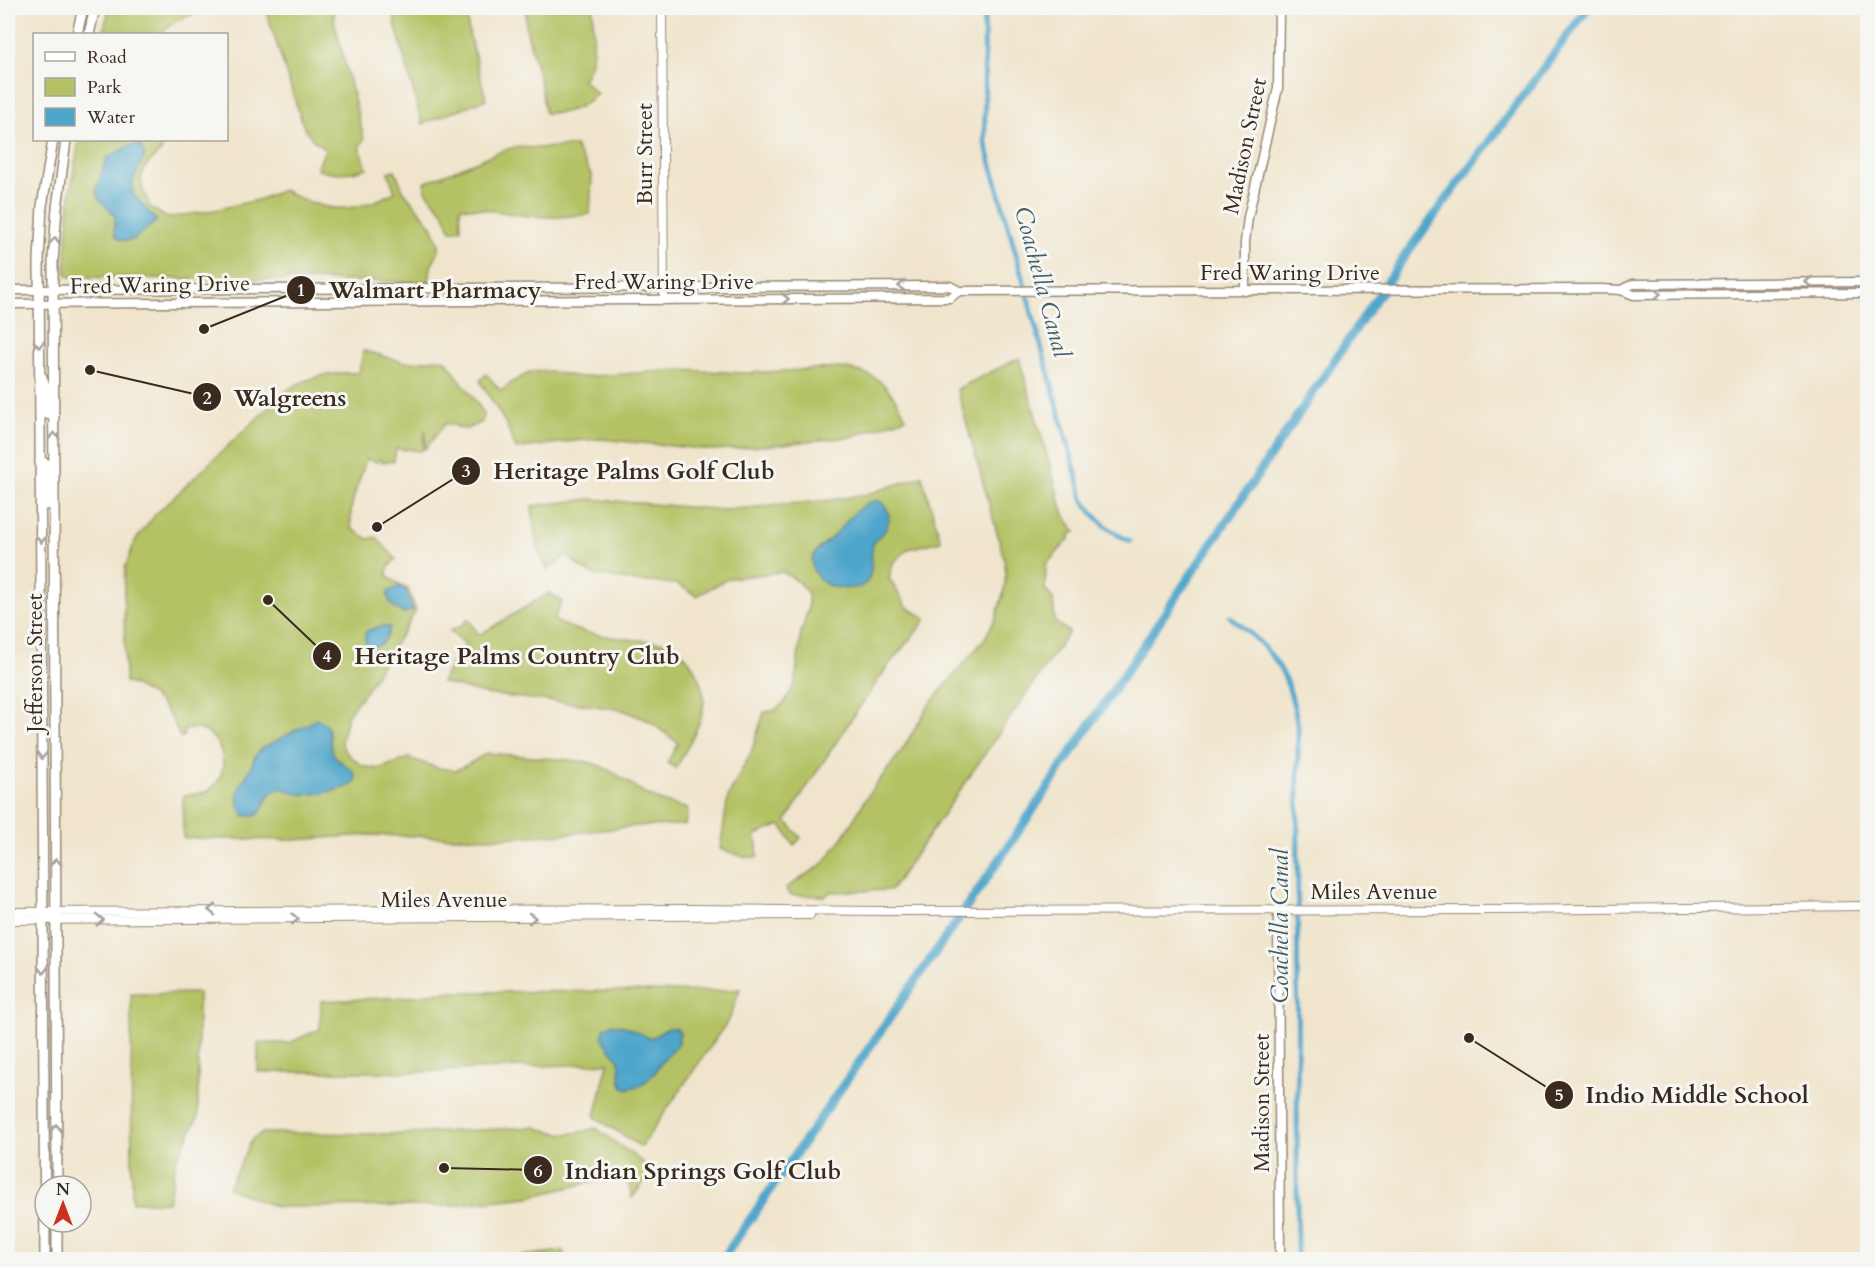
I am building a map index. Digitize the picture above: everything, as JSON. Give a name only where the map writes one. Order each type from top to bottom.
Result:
[{"type":"main road","points":[[77,33],[83,8]]},
{"type":"main road","points":[[89,33],[95,8]]},
{"type":"main road","name":"Madison Street","points":[[1245,291],[1246,228],[1278,88],[1278,8]]},
{"type":"main road","name":"Jefferson Street","points":[[45,1260],[39,290],[42,206],[53,141]]},
{"type":"main road","name":"Jefferson Street","points":[[57,1174],[54,290],[57,208],[66,141]]},
{"type":"main road","points":[[1701,282],[1701,294]]},
{"type":"main road","name":"Fred Waring Drive","points":[[1621,290],[1633,284],[1868,282]]},
{"type":"main road","name":"Fred Waring Drive","points":[[8,290],[950,286],[958,291],[1621,290],[1634,295],[1868,293]]},
{"type":"main road","name":"Fred Waring Drive","points":[[8,304],[950,298],[958,291]]},
{"type":"main road","points":[[39,372],[46,388],[47,414],[54,415]]},
{"type":"main road","points":[[40,461],[46,462],[47,466],[47,506],[54,546]]},
{"type":"main road","points":[[42,588],[46,588],[48,593],[48,632],[54,667]]},
{"type":"main road","name":"Madison Street","points":[[1278,910],[1280,1260]]},
{"type":"main road","points":[[57,1234],[57,1260]]},
{"type":"street","name":"Burr Street","points":[[662,8],[664,300]]},
{"type":"street","name":"Miles Avenue","points":[[8,912],[42,916],[767,916],[880,911],[1664,909],[1868,906]]},
{"type":"street","name":"Miles Avenue","points":[[8,920],[42,916]]},
{"type":"green space","points":[[109,8],[203,8],[204,11],[176,21],[163,33],[103,33]]},
{"type":"green space","points":[[265,8],[334,8],[334,20],[364,139],[359,148],[367,168],[342,173],[317,169],[325,149],[313,140],[304,128]]},
{"type":"green space","points":[[394,8],[466,8],[469,33],[486,99],[422,124],[395,23]]},
{"type":"green space","points":[[526,8],[593,8],[592,54],[583,80],[597,94],[579,107],[560,113],[545,113],[541,86],[526,28]]},
{"type":"green space","points":[[79,141],[160,141],[162,150],[146,166],[141,177],[142,187],[150,207],[167,218],[261,199],[283,190],[298,198],[326,207],[352,208],[395,192],[388,172],[395,170],[403,190],[432,226],[439,249],[431,267],[429,282],[70,277],[65,272],[70,194]]},
{"type":"green space","points":[[575,146],[592,176],[590,214],[538,217],[460,207],[461,229],[451,231],[443,212],[426,191],[424,183],[504,150],[516,147]]},
{"type":"green space","points":[[363,351],[407,362],[446,360],[484,414],[482,422],[466,429],[446,423],[425,449],[425,431],[423,449],[420,451],[396,448],[394,461],[382,462],[380,459],[377,462],[366,459],[351,510],[352,529],[368,539],[376,537],[396,559],[390,565],[387,574],[392,580],[408,588],[416,611],[367,689],[348,714],[341,740],[344,750],[363,766],[378,769],[409,758],[438,768],[456,770],[487,753],[589,762],[612,772],[653,798],[688,809],[685,825],[636,826],[500,838],[367,835],[293,840],[183,838],[183,796],[207,791],[215,785],[223,767],[222,757],[219,747],[207,732],[195,729],[184,730],[183,737],[180,737],[171,718],[159,702],[144,691],[125,682],[125,568],[135,541],[155,515],[286,391],[321,376],[359,373]]},
{"type":"green space","points":[[1019,358],[1064,515],[1076,532],[1070,534],[1070,538],[1046,565],[1045,589],[1053,599],[1055,622],[1069,632],[891,890],[830,892],[826,896],[789,895],[786,888],[823,864],[844,836],[868,795],[901,752],[929,705],[983,641],[996,618],[1004,591],[1006,573],[1004,558],[957,389]]},
{"type":"green space","points":[[836,368],[861,372],[879,381],[894,396],[906,418],[850,437],[732,449],[711,450],[601,439],[516,449],[506,424],[480,381],[486,374],[501,391],[531,372],[544,371],[581,377],[681,370],[747,373]]},
{"type":"green space","points":[[922,476],[941,541],[908,549],[893,563],[889,578],[906,606],[926,619],[885,670],[786,821],[801,838],[794,845],[781,825],[756,835],[758,857],[745,857],[720,849],[728,797],[752,750],[764,712],[773,711],[784,703],[795,684],[801,633],[808,609],[808,593],[796,580],[783,572],[729,578],[697,596],[677,584],[595,575],[583,569],[566,555],[548,570],[538,547],[532,506],[590,499],[725,510],[831,500],[868,494]]},
{"type":"green space","points":[[549,593],[562,601],[554,620],[564,625],[594,634],[665,643],[674,647],[690,662],[703,693],[702,714],[676,768],[667,763],[678,743],[649,721],[623,710],[484,694],[441,682],[466,645],[450,631],[461,626],[468,619],[479,635]]},
{"type":"green space","points":[[740,989],[730,1018],[641,1147],[595,1117],[608,1063],[418,1072],[258,1072],[258,1043],[289,1043],[320,1029],[321,1001],[405,997],[443,992]]},
{"type":"green space","points":[[198,993],[198,1117],[176,1161],[168,1202],[132,1202],[131,994]]},
{"type":"green space","points":[[535,1127],[566,1134],[596,1128],[649,1167],[651,1173],[632,1198],[626,1174],[529,1197],[444,1206],[276,1207],[228,1188],[253,1138],[263,1133],[403,1134]]},
{"type":"green space","points":[[563,1251],[566,1259],[495,1259]]},
{"type":"water","points":[[137,144],[141,146],[145,156],[133,180],[132,193],[157,221],[134,239],[125,241],[115,234],[115,216],[98,198],[96,189],[107,158]]},
{"type":"water","points":[[877,500],[887,509],[889,521],[885,530],[873,544],[871,572],[866,583],[853,588],[839,588],[826,584],[813,569],[814,554],[858,510]]},
{"type":"water","points":[[399,586],[406,590],[413,611],[403,613],[390,602],[388,592]]},
{"type":"water","points":[[390,627],[388,634],[382,644],[372,647],[372,653],[369,654],[365,634],[370,629]]},
{"type":"water","points":[[317,719],[327,726],[334,755],[352,770],[356,777],[355,783],[336,790],[312,794],[299,794],[284,789],[274,791],[269,795],[258,815],[244,815],[238,802],[238,792],[260,749]]},
{"type":"water","points":[[612,1024],[625,1026],[649,1038],[668,1028],[676,1028],[680,1033],[677,1046],[654,1074],[640,1086],[625,1089],[620,1079],[619,1061],[602,1036],[605,1027]]},
{"type":"waterway","name":"Coachella Canal","points":[[984,8],[985,141],[1083,499],[1103,524],[1130,541]]},
{"type":"waterway","points":[[722,1260],[1002,856],[1406,254],[1588,8]]},
{"type":"waterway","name":"Coachella Canal","points":[[1230,617],[1246,629],[1278,665],[1290,692],[1298,728],[1297,1260]]},
{"type":"place","name":"Walmart Pharmacy","points":[[204,329]]},
{"type":"place","name":"Walgreens","points":[[90,370]]},
{"type":"place","name":"Heritage Palms Golf Club","points":[[377,527]]},
{"type":"place","name":"Heritage Palms Country Club","points":[[268,600]]},
{"type":"place","name":"Indio Middle School","points":[[1469,1038]]},
{"type":"place","name":"Indian Springs Golf Club","points":[[444,1168]]}]
